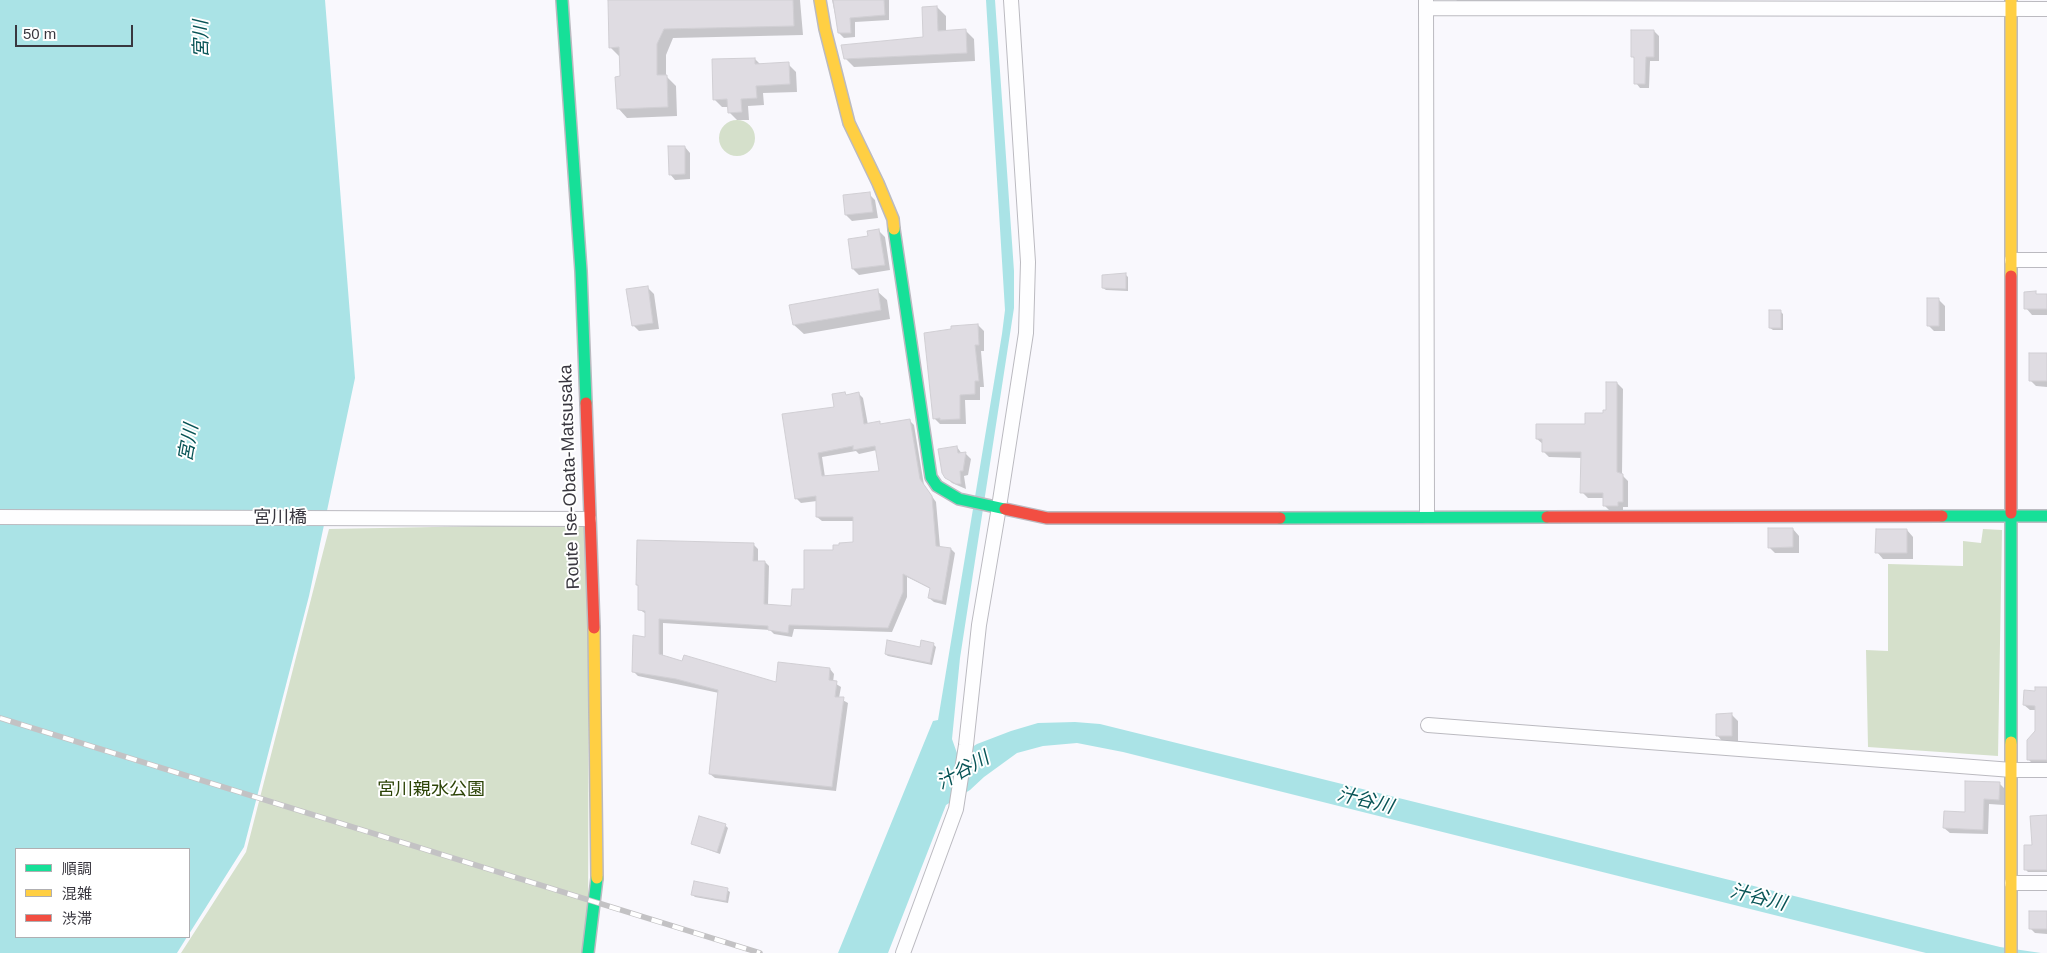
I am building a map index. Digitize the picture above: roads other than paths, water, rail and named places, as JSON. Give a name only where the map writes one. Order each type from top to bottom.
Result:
[{"type":"street","name":"Route Ise-Obata-Matsusaka","points":[[562,0],[581,272],[588,519],[595,660],[596,884],[588,953]]},
{"type":"street","points":[[820,0],[825,29],[849,123],[878,182],[893,219],[912,360],[931,477],[937,486],[965,502],[1047,518],[2047,516]]},
{"type":"street","points":[[902,953],[956,810],[966,745],[978,626],[1026,333],[1028,262],[1011,0]]},
{"type":"street","points":[[1428,516],[1426,4],[2011,4],[2047,8]]},
{"type":"street","points":[[2011,4],[2011,948]]},
{"type":"street","points":[[2012,260],[2047,260]]},
{"type":"street","name":"宮川橋","points":[[0,517],[588,519]]},
{"type":"street","points":[[1428,725],[2012,770],[2047,770]]},
{"type":"street","points":[[2012,883],[2047,883]]},
{"type":"water","name":"宮川","points":[[0,0],[325,0],[355,378],[309,596],[244,847],[190,932],[190,848],[15,848],[15,938],[186,938],[177,953],[0,953]]},
{"type":"water","name":"汁谷川","points":[[986,0],[995,0],[1014,271],[1014,308],[960,658],[952,739],[958,756],[977,744],[1038,723],[1075,722],[1100,724],[2000,947],[2041,953],[1926,953],[1123,752],[1077,743],[1043,746],[1017,753],[984,777],[970,790],[946,805],[888,953],[838,953],[933,721],[938,720],[1002,334],[1005,310]]},
{"type":"railway","points":[[0,718],[760,953]]},
{"type":"park label","name":"宮川親水公園","points":[[431,790]]}]
